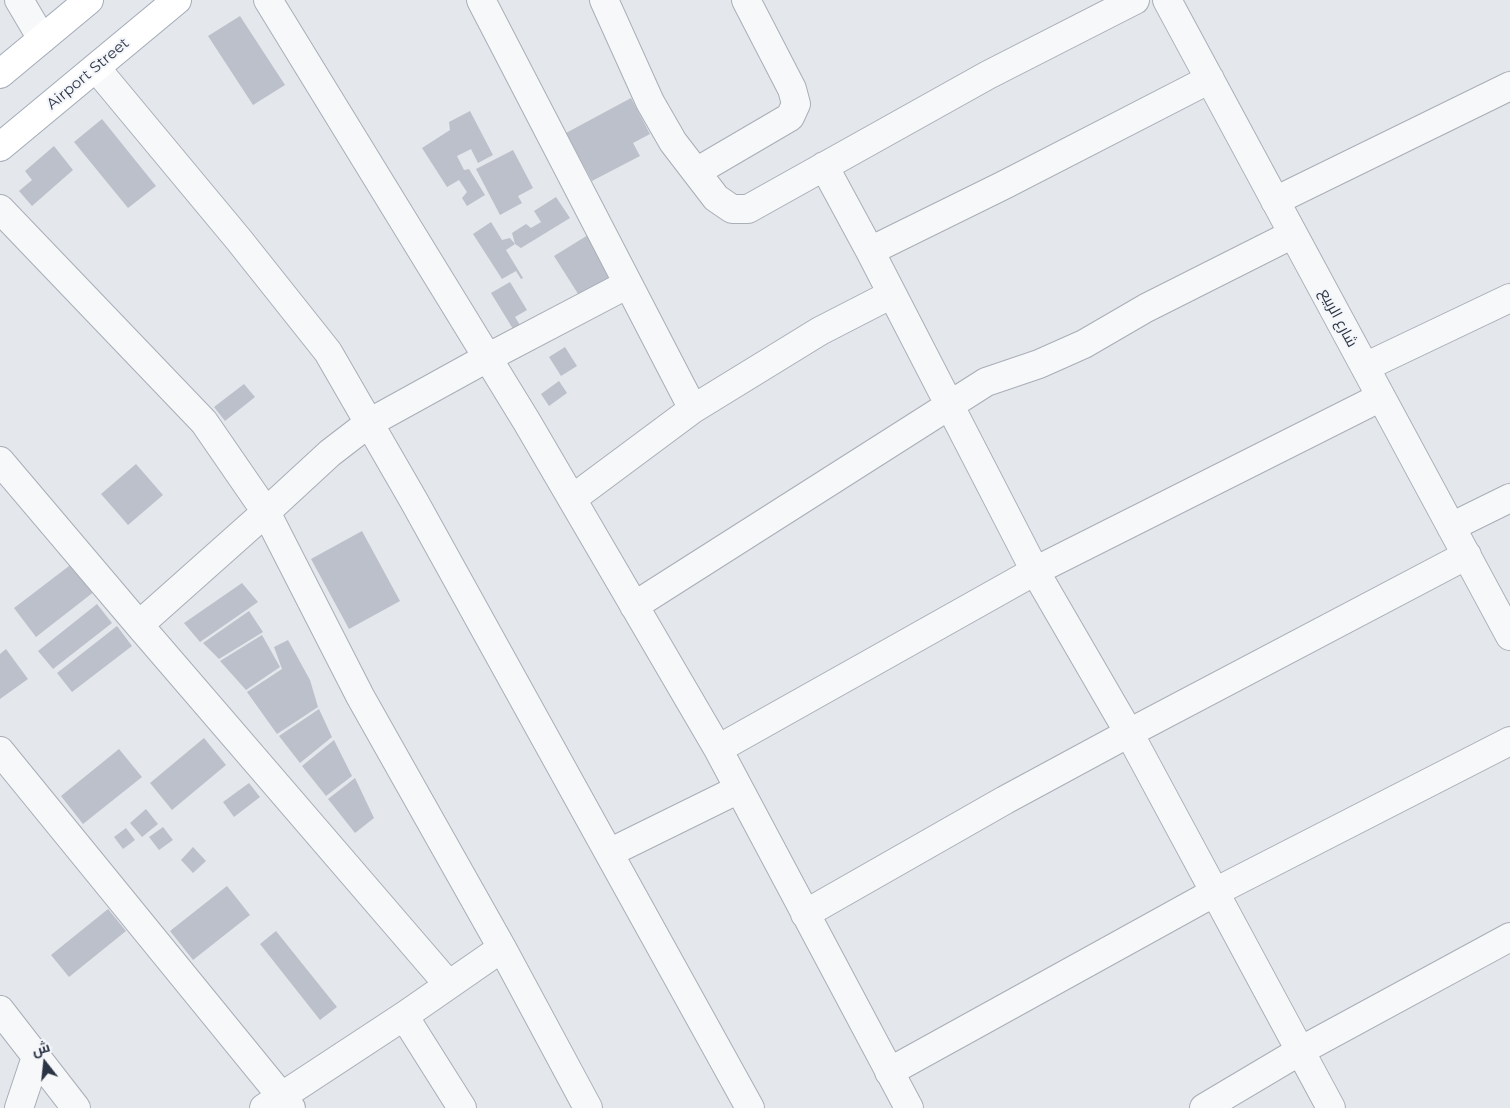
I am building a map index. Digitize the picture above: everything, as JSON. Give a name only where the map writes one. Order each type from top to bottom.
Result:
[{"type":"main road","points":[[0,74],[89,0]]},
{"type":"main road","name":"Airport Street","points":[[0,147],[176,0]]},
{"type":"street","points":[[19,0],[42,39]]},
{"type":"street","points":[[268,0],[572,499],[718,749],[909,1108]]},
{"type":"street","points":[[481,0],[693,409]]},
{"type":"street","points":[[604,0],[650,102],[673,142],[716,198],[732,209],[748,209],[988,74],[1135,0]]},
{"type":"street","points":[[696,172],[790,117],[796,104],[792,89],[746,0]]},
{"type":"street","name":"شارع الربيع","points":[[1167,0],[1510,636]]},
{"type":"street","points":[[96,68],[239,240],[328,352],[419,509],[750,1108]]},
{"type":"street","points":[[870,251],[1004,185],[1210,79]]},
{"type":"street","points":[[1275,201],[1510,86]]},
{"type":"street","points":[[824,166],[1036,571],[1129,733],[1331,1108]]},
{"type":"street","points":[[0,208],[204,422],[266,512],[360,696],[502,948],[588,1108]]},
{"type":"street","points":[[634,606],[986,382],[1039,364],[1084,344],[1146,308],[1293,234]]},
{"type":"street","points":[[139,625],[330,453],[369,423],[628,284]]},
{"type":"street","points":[[572,499],[693,409],[820,331],[892,294]]},
{"type":"street","points":[[1364,367],[1510,298]]},
{"type":"street","points":[[718,749],[1036,571],[1381,397]]},
{"type":"street","points":[[0,461],[448,984]]},
{"type":"street","points":[[1451,526],[1510,498]]},
{"type":"street","points":[[805,914],[1004,800],[1467,555]]},
{"type":"street","points":[[889,1072],[1215,892],[1510,741]]},
{"type":"street","points":[[0,751],[279,1104],[502,948]]},
{"type":"street","points":[[609,853],[739,789]]},
{"type":"street","points":[[1204,1108],[1300,1051],[1510,937]]},
{"type":"street","points":[[0,1010],[76,1108]]},
{"type":"street","points":[[404,1016],[462,1108]]},
{"type":"street","points":[[20,1108],[36,1057]]},
{"type":"building","points":[[240,16],[285,85],[253,105],[208,36]]},
{"type":"building","points":[[631,98],[650,134],[633,143],[640,156],[592,181],[566,133]]},
{"type":"building","points":[[470,111],[493,155],[478,163],[471,149],[457,156],[464,170],[469,169],[485,195],[467,206],[462,198],[467,192],[459,180],[447,187],[422,148],[450,130],[449,122]]},
{"type":"building","points":[[102,119],[156,186],[128,208],[74,142]]},
{"type":"building","points":[[54,146],[73,170],[32,206],[19,191],[32,180],[25,171]]},
{"type":"building","points":[[513,150],[533,188],[518,196],[522,203],[500,215],[476,169]]},
{"type":"building","points":[[556,197],[570,218],[521,248],[515,244],[512,233],[526,224],[531,228],[541,222],[534,211]]},
{"type":"building","points":[[491,222],[502,240],[510,238],[515,244],[506,250],[523,278],[521,279],[516,271],[502,279],[473,234]]},
{"type":"building","points":[[588,235],[613,276],[580,297],[554,256]]},
{"type":"building","points":[[510,282],[527,310],[515,317],[520,325],[513,329],[491,293]]},
{"type":"building","points":[[565,347],[577,366],[561,376],[549,357]]},
{"type":"building","points":[[559,381],[567,393],[549,406],[541,394]]},
{"type":"building","points":[[244,384],[255,397],[225,421],[214,407]]},
{"type":"building","points":[[136,464],[163,495],[128,525],[101,494]]},
{"type":"building","points":[[362,531],[400,601],[349,629],[311,559]]},
{"type":"building","points":[[73,563],[95,591],[36,637],[14,608]]},
{"type":"building","points":[[242,583],[258,602],[200,642],[184,623]]},
{"type":"building","points":[[97,604],[112,623],[53,669],[38,651]]},
{"type":"building","points":[[249,611],[263,632],[219,659],[203,643]]},
{"type":"building","points":[[117,626],[132,646],[72,692],[57,673]]},
{"type":"building","points":[[262,635],[280,667],[246,690],[220,661]]},
{"type":"building","points":[[288,640],[310,680],[318,707],[277,734],[247,692],[282,669],[274,647]]},
{"type":"building","points":[[6,649],[28,679],[0,699],[0,654]]},
{"type":"building","points":[[319,709],[332,737],[300,763],[279,736]]},
{"type":"building","points":[[204,738],[226,765],[172,810],[150,783]]},
{"type":"building","points":[[334,740],[352,776],[326,796],[302,766]]},
{"type":"building","points":[[119,749],[142,777],[83,824],[61,796]]},
{"type":"building","points":[[355,778],[374,818],[355,833],[328,799]]},
{"type":"building","points":[[249,783],[260,797],[234,817],[223,802]]},
{"type":"building","points":[[146,809],[158,824],[142,837],[130,823]]},
{"type":"building","points":[[163,827],[173,840],[159,850],[149,837]]},
{"type":"building","points":[[126,828],[135,840],[123,849],[114,837]]},
{"type":"building","points":[[193,847],[206,861],[193,873],[181,860]]},
{"type":"building","points":[[227,886],[250,915],[193,960],[170,931]]},
{"type":"building","points":[[108,909],[126,931],[69,977],[51,955]]},
{"type":"building","points":[[276,931],[337,1007],[320,1020],[260,944]]}]
